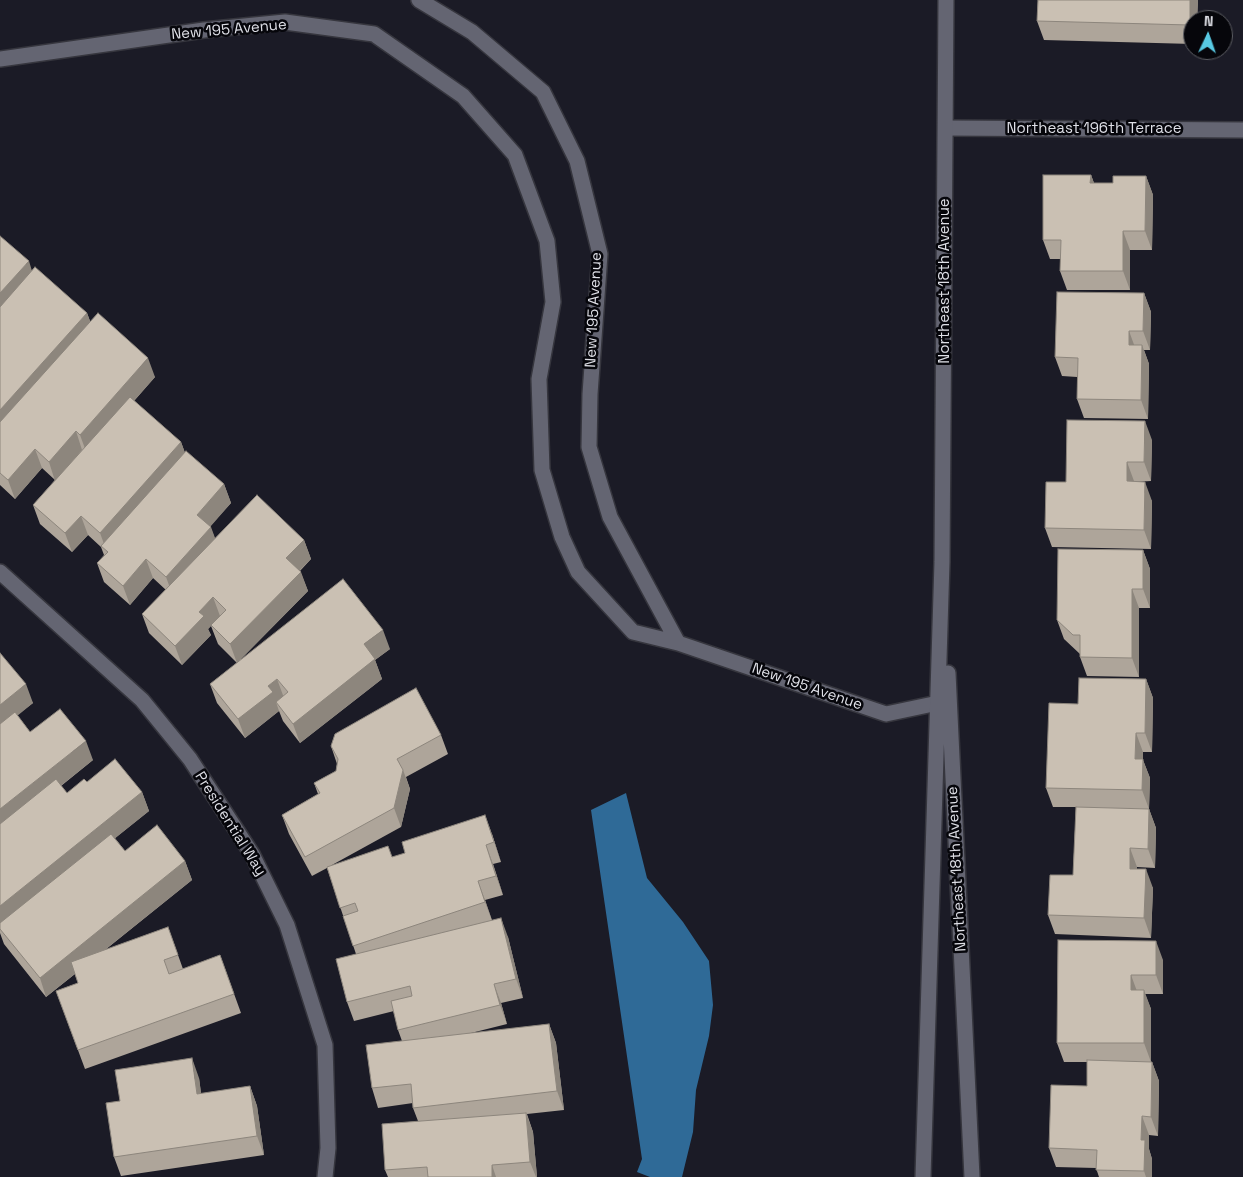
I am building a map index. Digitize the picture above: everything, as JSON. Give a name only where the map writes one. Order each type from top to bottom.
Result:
[{"type":"street","name":"New 195 Avenue","points":[[418,0],[472,32],[543,92],[577,161],[600,254],[590,394],[589,447],[610,517],[678,644]]},
{"type":"street","name":"Northeast 18th Avenue","points":[[922,1177],[942,562],[946,0]]},
{"type":"street","name":"New 195 Avenue","points":[[0,59],[204,30],[285,22],[374,34],[462,96],[515,154],[547,241],[553,302],[539,379],[542,470],[562,537],[578,572],[633,632],[678,644],[886,714],[938,703]]},
{"type":"street","name":"Northeast 196th Terrace","points":[[946,128],[1243,130]]},
{"type":"street","name":"Northeast 18th Avenue","points":[[942,562],[972,1177]]},
{"type":"street","name":"Presidential Way","points":[[0,572],[142,700],[190,759],[252,854],[287,925],[325,1045],[328,1148],[325,1177]]},
{"type":"water","points":[[626,793],[647,878],[683,922],[709,961],[713,1005],[709,1036],[696,1090],[693,1132],[682,1177],[650,1177],[637,1172],[642,1159],[591,810]]},
{"type":"building","points":[[1038,0],[1190,0],[1190,10],[1183,10],[1183,25],[1037,21]]},
{"type":"building","points":[[1043,175],[1091,175],[1090,183],[1113,183],[1113,176],[1146,176],[1145,231],[1123,231],[1123,271],[1060,271],[1061,240],[1043,240]]},
{"type":"building","points":[[0,236],[29,261],[0,293]]},
{"type":"building","points":[[35,267],[87,313],[0,410],[0,307]]},
{"type":"building","points":[[1057,292],[1144,293],[1143,331],[1129,331],[1129,345],[1142,345],[1141,400],[1077,399],[1078,358],[1055,357]]},
{"type":"building","points":[[98,313],[148,358],[80,435],[76,431],[49,462],[35,449],[8,480],[0,473],[0,422]]},
{"type":"building","points":[[130,397],[181,442],[100,533],[81,516],[65,533],[33,505]]},
{"type":"building","points":[[1067,420],[1145,421],[1144,462],[1127,462],[1127,481],[1145,482],[1144,530],[1045,528],[1046,482],[1066,482]]},
{"type":"building","points":[[186,451],[224,484],[197,515],[211,527],[166,577],[146,559],[123,586],[97,563],[108,552],[101,546]]},
{"type":"building","points":[[257,495],[304,540],[286,558],[301,572],[230,644],[211,625],[226,610],[213,597],[199,612],[204,616],[175,646],[142,614]]},
{"type":"building","points":[[1058,549],[1143,550],[1143,589],[1132,589],[1132,658],[1080,657],[1080,635],[1073,635],[1057,620]]},
{"type":"building","points":[[343,579],[383,630],[364,644],[375,659],[293,724],[276,702],[288,692],[277,679],[268,686],[273,692],[238,719],[210,684]]},
{"type":"building","points":[[0,653],[26,684],[0,705]]},
{"type":"building","points":[[1079,678],[1146,679],[1145,733],[1136,733],[1135,759],[1143,759],[1142,790],[1046,788],[1049,703],[1078,704]]},
{"type":"building","points":[[416,688],[441,735],[397,759],[403,770],[394,808],[305,857],[282,815],[320,793],[314,783],[336,771],[338,759],[331,746],[335,734]]},
{"type":"building","points":[[60,709],[86,741],[0,809],[0,724],[15,712],[30,732]]},
{"type":"building","points":[[115,759],[142,792],[0,906],[0,824],[56,779],[67,793],[84,779],[87,782]]},
{"type":"building","points":[[1076,807],[1149,809],[1148,849],[1130,848],[1130,869],[1146,869],[1144,918],[1048,915],[1050,875],[1073,875]]},
{"type":"building","points":[[485,815],[494,842],[486,845],[496,876],[478,881],[485,902],[353,946],[343,916],[358,911],[355,903],[340,908],[327,867],[388,846],[392,857],[405,853],[402,842]]},
{"type":"building","points":[[157,825],[185,861],[40,978],[0,929],[0,923],[111,834],[125,851]]},
{"type":"building","points":[[501,918],[516,979],[494,984],[500,1005],[398,1030],[391,1001],[412,996],[410,986],[347,1002],[336,959]]},
{"type":"building","points":[[168,927],[178,955],[164,960],[169,974],[220,955],[234,994],[78,1050],[56,991],[78,983],[71,962]]},
{"type":"building","points":[[1058,940],[1156,941],[1156,975],[1131,975],[1131,990],[1144,990],[1144,1043],[1057,1043]]},
{"type":"building","points":[[549,1024],[557,1091],[413,1108],[411,1084],[372,1088],[366,1045]]},
{"type":"building","points":[[192,1058],[197,1094],[250,1086],[257,1136],[114,1157],[106,1103],[120,1101],[115,1070]]},
{"type":"building","points":[[1087,1060],[1152,1062],[1151,1117],[1142,1116],[1141,1140],[1145,1140],[1144,1171],[1096,1170],[1097,1150],[1049,1148],[1051,1085],[1087,1086]]},
{"type":"building","points":[[526,1113],[530,1162],[492,1165],[492,1177],[428,1177],[427,1167],[385,1170],[382,1124]]}]
